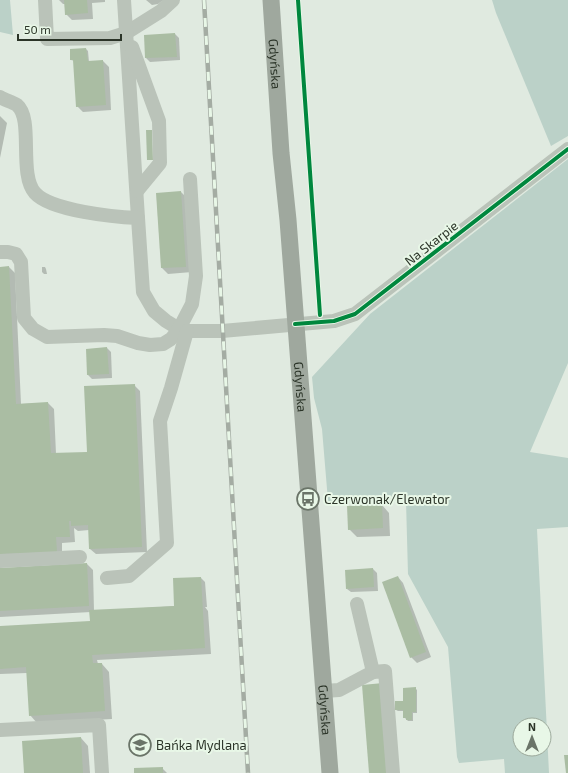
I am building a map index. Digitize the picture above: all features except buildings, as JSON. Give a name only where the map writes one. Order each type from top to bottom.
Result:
[{"type":"main road","name":"Gdyńska","points":[[271,0],[281,153],[288,220],[330,773]]},
{"type":"street","points":[[45,0],[47,39],[110,38],[126,33],[161,11],[173,0]]},
{"type":"street","points":[[124,0],[143,292],[154,311],[166,321],[183,330]]},
{"type":"street","points":[[126,33],[159,121],[160,163],[137,191]]},
{"type":"street","points":[[0,97],[17,105],[22,113],[30,184],[36,193],[45,200],[57,206],[119,217],[138,218]]},
{"type":"street","name":"Na Skarpie","points":[[183,330],[222,331],[334,321],[355,314],[568,149]]},
{"type":"street","points":[[107,578],[129,576],[167,544],[160,421],[171,388],[183,330],[192,304],[196,276],[190,179]]},
{"type":"street","points":[[0,252],[16,254],[21,262],[24,318],[33,330],[47,337],[104,335],[117,336],[138,343],[156,345],[162,344],[171,339],[183,330]]},
{"type":"street","points":[[0,561],[80,557]]},
{"type":"street","points":[[357,604],[373,672]]},
{"type":"street","points":[[324,691],[339,690],[373,672],[385,671],[393,773]]},
{"type":"street","points":[[0,730],[99,725],[102,773]]},
{"type":"green space","points":[[0,0],[10,0],[13,35],[0,32]]},
{"type":"green space","points":[[492,0],[568,0],[568,136],[551,146],[496,13]]},
{"type":"green space","points":[[568,159],[568,363],[530,452],[568,458],[568,527],[537,529],[546,717],[512,717],[512,757],[548,757],[549,773],[505,773],[504,759],[459,763],[457,757],[448,647],[408,574],[406,501],[328,501],[322,429],[314,398],[312,377],[370,314]]},
{"type":"railway","points":[[204,0],[248,773]]},
{"type":"cycle path","points":[[298,0],[320,315]]},
{"type":"cycle path","points":[[295,324],[334,321],[355,314],[568,149]]},
{"type":"place","name":"Czerwonak/Elewator","points":[[308,499]]},
{"type":"place","name":"Bańka Mydlana","points":[[140,745]]}]
